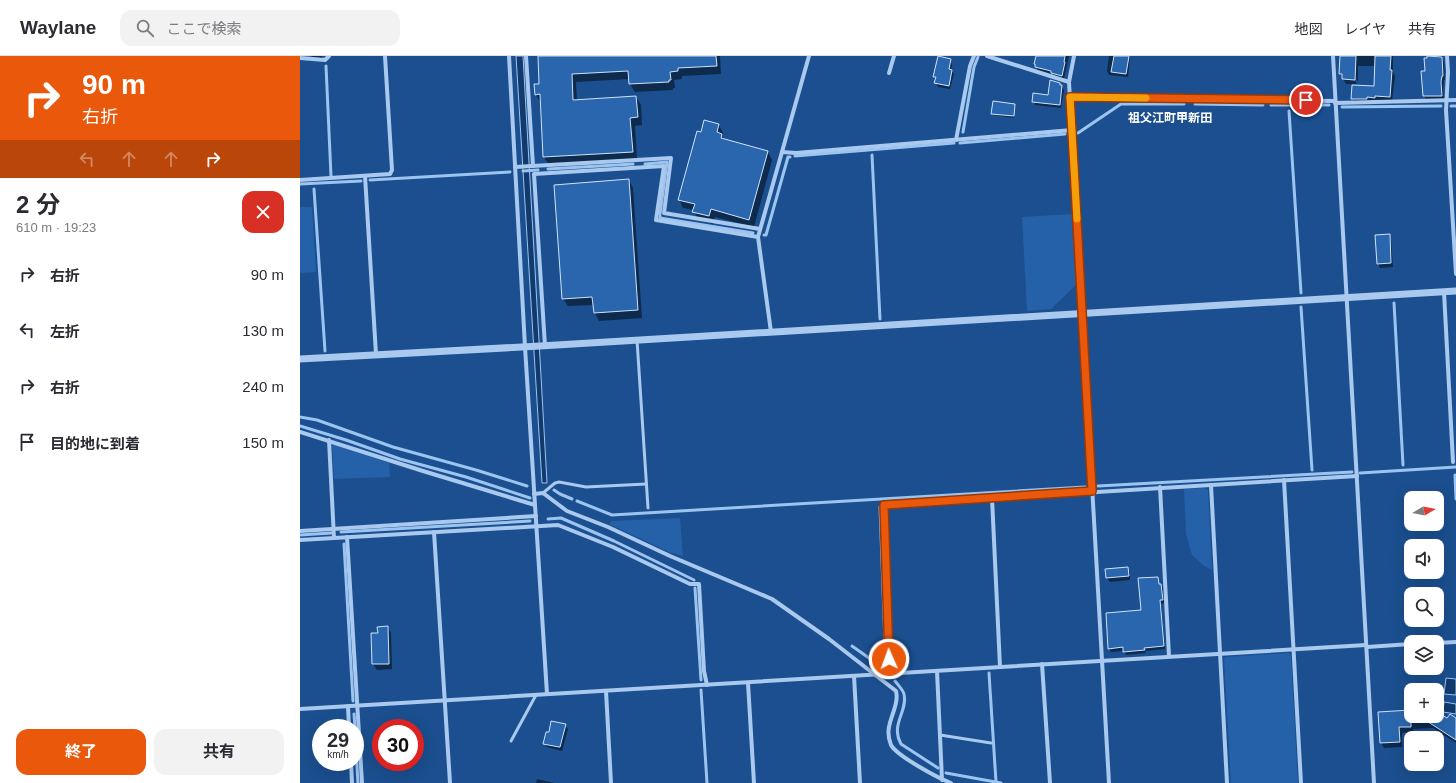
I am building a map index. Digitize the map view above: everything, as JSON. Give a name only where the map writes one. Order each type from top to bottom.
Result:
[{"type":"street","points":[[300,58],[325,60],[329,56]]},
{"type":"street","points":[[300,180],[390,174],[392,170],[385,56]]},
{"type":"street","points":[[509,56],[517,167],[534,494],[547,694]]},
{"type":"street","points":[[526,56],[532,166]]},
{"type":"street","points":[[771,332],[758,237],[809,56]]},
{"type":"street","points":[[889,73],[894,56]]},
{"type":"street","points":[[956,140],[970,66],[974,56]]},
{"type":"street","points":[[987,56],[1069,82]]},
{"type":"street","points":[[1074,56],[1069,82],[1109,783]]},
{"type":"street","points":[[1333,56],[1374,783]]},
{"type":"street","points":[[1447,56],[1448,72],[1446,110],[1456,274]]},
{"type":"street","points":[[1070,97],[1335,102],[1456,100]]},
{"type":"street","points":[[782,152],[796,153],[1072,130]]},
{"type":"street","points":[[517,167],[672,158],[664,213],[760,229]]},
{"type":"street","points":[[639,160],[640,168]]},
{"type":"street","points":[[543,166],[544,174]]},
{"type":"street","points":[[542,346],[534,174],[664,166],[656,220],[758,237]]},
{"type":"street","points":[[365,176],[376,354]]},
{"type":"street","points":[[300,359],[527,347],[1456,291]]},
{"type":"street","points":[[1444,292],[1453,462]]},
{"type":"street","points":[[300,432],[535,505]]},
{"type":"street","points":[[329,440],[334,538]]},
{"type":"street","points":[[890,674],[884,505],[1092,491],[1357,476]]},
{"type":"street","points":[[1284,480],[1301,783]]},
{"type":"street","points":[[1211,484],[1227,783]]},
{"type":"street","points":[[1160,487],[1170,656]]},
{"type":"street","points":[[534,494],[543,493],[567,511],[608,527],[670,556],[772,599],[896,691],[898,697],[889,727],[891,745],[898,753],[942,780],[951,783]]},
{"type":"street","points":[[992,498],[1000,666]]},
{"type":"street","points":[[300,530],[536,516]]},
{"type":"street","points":[[300,540],[558,525],[613,547],[690,584],[699,584],[704,671],[707,685]]},
{"type":"street","points":[[434,532],[450,783]]},
{"type":"street","points":[[347,537],[362,783]]},
{"type":"street","points":[[1444,643],[1456,642]]},
{"type":"street","points":[[300,708],[876,675],[1220,653],[1404,644]]},
{"type":"street","points":[[1042,664],[1050,783]]},
{"type":"street","points":[[937,671],[942,780]]},
{"type":"street","points":[[854,676],[860,783]]},
{"type":"street","points":[[748,682],[754,783]]},
{"type":"street","points":[[606,691],[611,783]]},
{"type":"street","points":[[348,706],[349,719]]},
{"type":"street","points":[[351,771],[352,783]]},
{"type":"lane","points":[[637,340],[648,508]]},
{"type":"lane","points":[[543,493],[555,483],[559,482],[586,487],[646,484]]},
{"type":"lane","points":[[511,741],[536,695]]},
{"type":"lane","points":[[940,735],[991,743]]},
{"type":"shaded area","points":[[516,56],[523,56],[547,483],[542,483]]},
{"type":"shaded area","points":[[300,207],[312,207],[316,272],[300,273]]},
{"type":"shaded area","points":[[1072,214],[1076,285],[1051,309],[1027,311],[1022,217]]},
{"type":"shaded area","points":[[333,444],[389,463],[390,477],[334,479]]},
{"type":"shaded area","points":[[1205,488],[1208,490],[1212,570],[1204,566],[1192,555],[1186,534],[1184,489]]},
{"type":"shaded area","points":[[680,518],[683,556],[669,552],[609,524],[611,521]]},
{"type":"shaded area","points":[[1289,653],[1291,656],[1298,783],[1231,783],[1224,659],[1226,657]]},
{"type":"shaded area","points":[[1446,678],[1456,679],[1456,695],[1444,694]]},
{"type":"shaded area","points":[[1444,702],[1456,704],[1456,714],[1444,712]]},
{"type":"building","points":[[538,56],[716,56],[717,66],[678,68],[678,71],[670,72],[671,80],[669,80],[669,82],[629,84],[628,71],[572,74],[573,100],[636,96],[638,117],[630,118],[633,152],[543,157],[540,94],[535,95],[534,84],[539,84]]},
{"type":"building","points":[[938,56],[951,59],[949,69],[952,70],[949,86],[934,83],[936,77],[933,77]]},
{"type":"building","points":[[1036,56],[1065,56],[1062,76],[1051,73],[1051,71],[1035,67],[1034,64]]},
{"type":"building","points":[[1114,56],[1129,56],[1126,74],[1111,72]]},
{"type":"building","points":[[1340,56],[1356,56],[1355,80],[1342,79],[1342,74],[1339,74]]},
{"type":"building","points":[[1375,56],[1391,56],[1390,70],[1392,70],[1390,97],[1375,96],[1375,98],[1367,97],[1367,99],[1351,99],[1352,85],[1374,86]]},
{"type":"building","points":[[1427,56],[1442,57],[1442,96],[1423,96],[1421,71],[1425,71],[1424,58],[1427,58]]},
{"type":"building","points":[[1050,80],[1062,85],[1060,105],[1032,102],[1033,93],[1048,95]]},
{"type":"building","points":[[993,101],[1015,104],[1014,116],[991,114]]},
{"type":"building","points":[[704,120],[719,124],[717,132],[722,134],[721,138],[768,151],[749,220],[711,209],[709,216],[692,212],[695,204],[678,200],[697,131],[701,132]]},
{"type":"building","points":[[629,179],[638,310],[594,313],[592,297],[562,299],[554,185]]},
{"type":"building","points":[[1390,234],[1391,263],[1377,264],[1375,235]]},
{"type":"building","points":[[1128,567],[1129,576],[1106,578],[1105,569]]},
{"type":"building","points":[[1158,577],[1159,584],[1161,584],[1163,600],[1160,600],[1164,646],[1144,648],[1145,650],[1123,652],[1123,647],[1108,649],[1106,613],[1141,610],[1138,578]]},
{"type":"building","points":[[388,626],[389,664],[372,664],[371,633],[378,633],[377,627]]},
{"type":"building","points":[[1404,710],[1404,723],[1411,723],[1411,727],[1399,727],[1400,742],[1380,743],[1378,712]]},
{"type":"building","points":[[1450,714],[1456,718],[1456,740],[1430,723],[1444,723],[1444,716],[1447,718]]},
{"type":"building","points":[[551,721],[566,724],[560,747],[543,744],[546,732],[549,732]]},
{"type":"waterway","points":[[963,132],[974,67],[978,57]]},
{"type":"waterway","points":[[326,66],[331,176]]},
{"type":"waterway","points":[[1078,133],[1121,104],[1184,104]]},
{"type":"waterway","points":[[1195,104],[1263,105]]},
{"type":"waterway","points":[[1271,105],[1329,105]]},
{"type":"waterway","points":[[1342,107],[1441,106]]},
{"type":"waterway","points":[[1451,106],[1456,106]]},
{"type":"waterway","points":[[1289,111],[1301,293]]},
{"type":"waterway","points":[[960,143],[1065,134]]},
{"type":"waterway","points":[[795,156],[954,143]]},
{"type":"waterway","points":[[872,155],[880,319]]},
{"type":"waterway","points":[[764,235],[766,235],[788,157],[790,157]]},
{"type":"waterway","points":[[645,164],[667,162],[660,214]]},
{"type":"waterway","points":[[548,169],[633,164]]},
{"type":"waterway","points":[[523,171],[538,170]]},
{"type":"waterway","points":[[370,180],[510,172]]},
{"type":"waterway","points":[[300,184],[361,181]]},
{"type":"waterway","points":[[314,189],[325,351]]},
{"type":"waterway","points":[[660,216],[660,218],[753,233]]},
{"type":"waterway","points":[[1394,303],[1403,465]]},
{"type":"waterway","points":[[1301,307],[1312,470]]},
{"type":"waterway","points":[[300,417],[317,420],[393,447],[527,486]]},
{"type":"waterway","points":[[300,426],[400,459],[466,477],[530,498]]},
{"type":"waterway","points":[[1360,473],[1456,467]]},
{"type":"waterway","points":[[1098,486],[1352,472]]},
{"type":"waterway","points":[[1455,475],[1456,499]]},
{"type":"waterway","points":[[577,501],[612,515],[1085,487]]},
{"type":"waterway","points":[[554,490],[572,499]]},
{"type":"waterway","points":[[880,507],[886,670]]},
{"type":"waterway","points":[[548,519],[561,518],[614,541],[694,580]]},
{"type":"waterway","points":[[341,532],[530,521]]},
{"type":"waterway","points":[[300,535],[331,533]]},
{"type":"waterway","points":[[344,544],[353,701]]},
{"type":"waterway","points":[[695,588],[701,680]]},
{"type":"waterway","points":[[852,646],[886,670]]},
{"type":"waterway","points":[[989,673],[996,782]]},
{"type":"waterway","points":[[895,681],[902,689],[905,700],[897,730],[901,744],[938,768]]},
{"type":"waterway","points":[[701,690],[707,783]]},
{"type":"waterway","points":[[354,714],[354,719]]},
{"type":"waterway","points":[[357,771],[358,783]]},
{"type":"waterway","points":[[946,773],[1001,783]]},
{"type":"slow traffic","points":[[1077,219],[1070,97],[1146,98]]},
{"type":"district","name":"祖父江町甲新田","points":[[1170,118]]},
{"type":"route","points":[[889,659],[884,505],[1092,491],[1070,97],[1306,100]]}]
